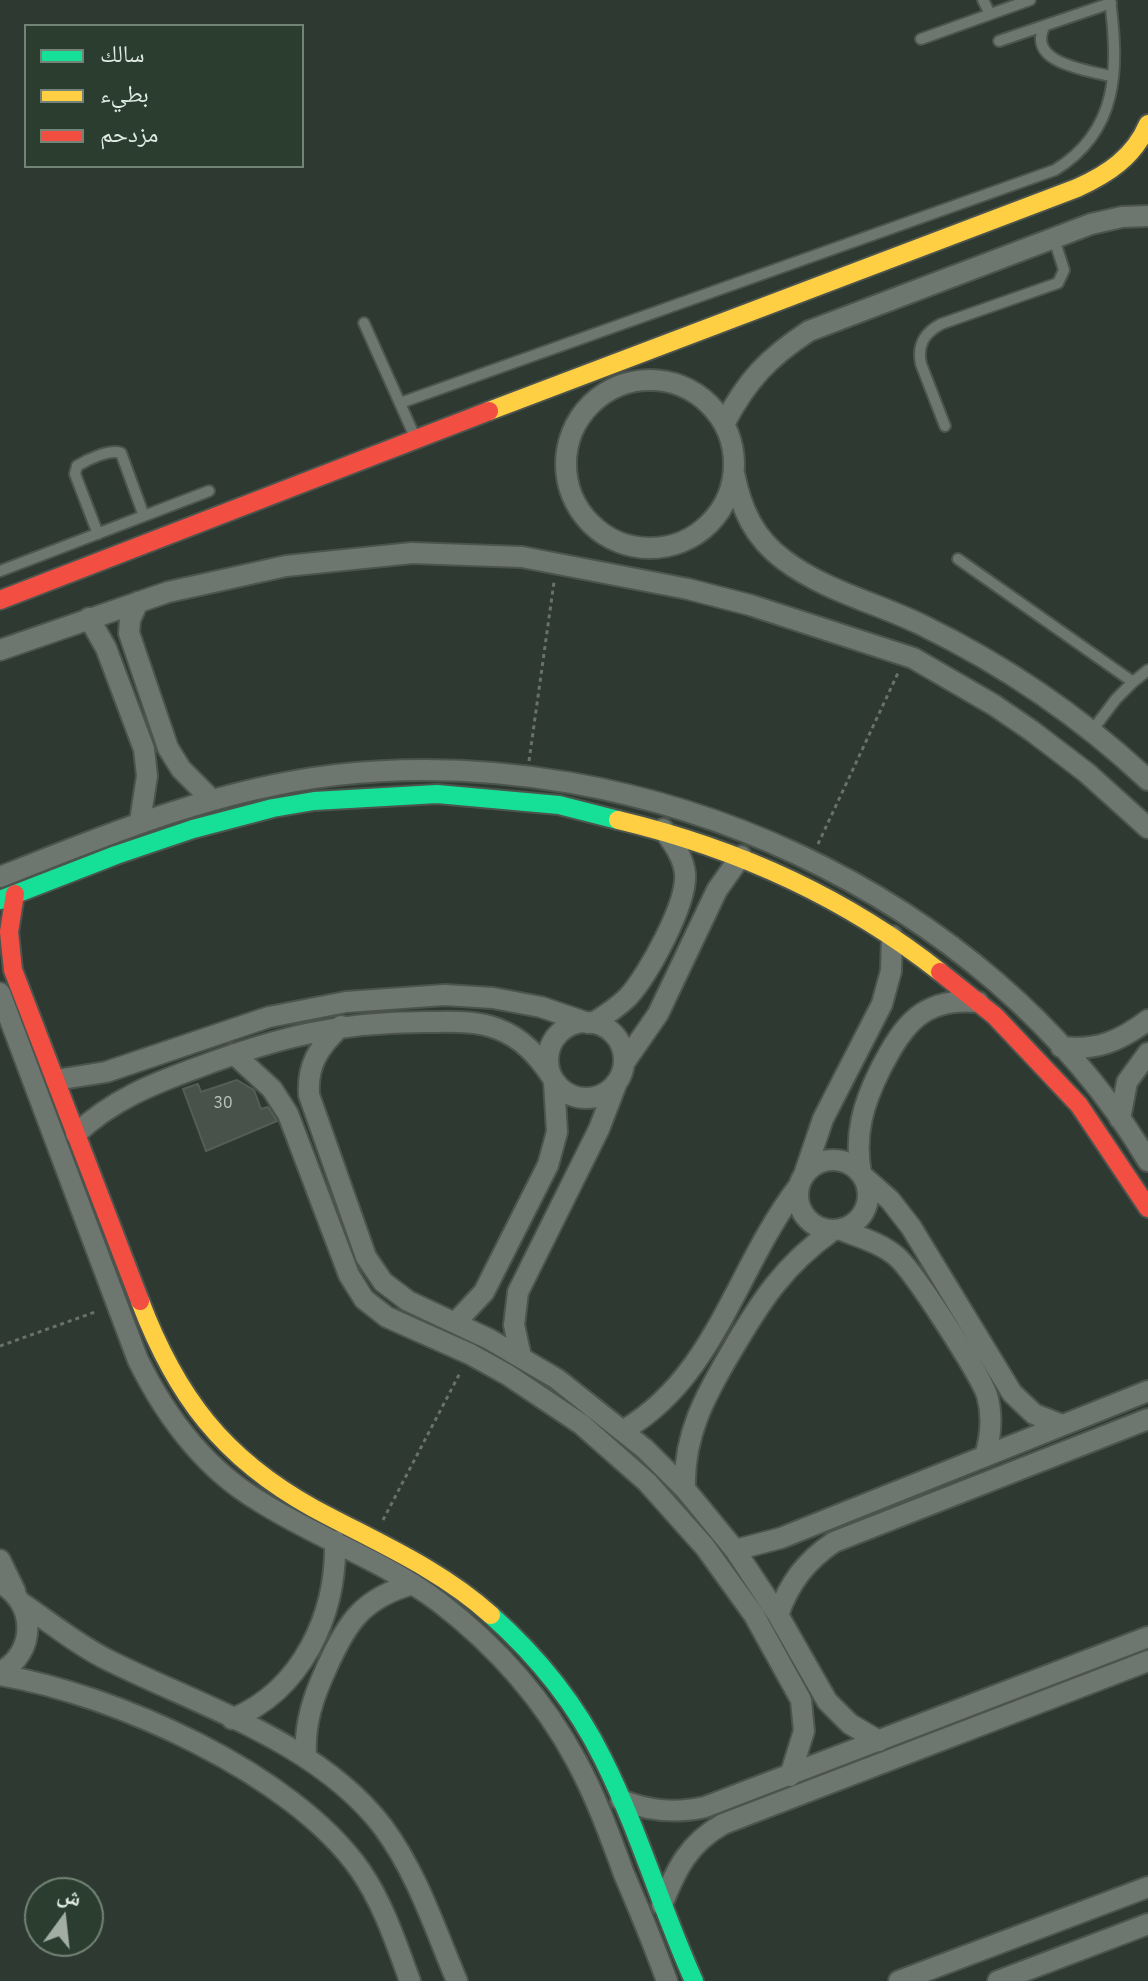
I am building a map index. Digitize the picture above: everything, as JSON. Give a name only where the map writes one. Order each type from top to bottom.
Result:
[{"type":"street","points":[[0,600],[1077,188],[1105,176],[1128,157],[1148,124]]},
{"type":"street","points":[[724,424],[752,377],[770,358],[809,331],[1091,224],[1122,217],[1148,216]]},
{"type":"street","points":[[613,363],[624,384]]},
{"type":"street","points":[[734,473],[728,496],[716,516],[698,532],[677,543],[654,547],[632,545],[611,538],[594,526],[581,511],[571,493],[566,474],[566,454],[580,416],[594,401],[624,384],[653,380],[681,386],[706,401],[724,424],[734,456],[739,499],[749,522],[764,542],[784,560],[826,585],[954,641],[1019,680],[1091,732],[1148,780]]},
{"type":"street","points":[[625,576],[632,545]]},
{"type":"street","points":[[0,650],[138,602],[220,579],[286,566],[412,553],[522,557],[625,576],[750,605],[906,655],[954,680],[1032,731],[1087,773],[1148,828]]},
{"type":"street","points":[[138,602],[130,620],[129,633],[168,748],[181,769],[211,799]]},
{"type":"street","points":[[89,618],[106,648],[144,749],[147,776],[140,821]]},
{"type":"street","points":[[0,877],[140,821],[211,799],[274,785],[352,774],[464,770],[527,775],[601,787],[720,822],[810,862],[889,904],[927,929],[997,984],[1061,1047],[1120,1119],[1148,1161]]},
{"type":"street","points":[[694,1981],[597,1748],[576,1712],[524,1646],[494,1616],[426,1566],[265,1479],[240,1459],[196,1411],[163,1356],[13,970],[7,897],[185,830],[270,809],[357,797],[446,794],[533,801],[620,817],[741,856],[819,892],[892,936],[978,1002],[1017,1038],[1086,1117],[1148,1208]]},
{"type":"street","points":[[456,1322],[484,1292],[548,1165],[557,1132],[548,1055],[557,1035],[566,1028],[591,1023],[626,1000],[643,979],[681,901],[685,876],[683,863],[663,829]]},
{"type":"street","points":[[76,1134],[109,1106],[128,1095],[234,1054],[280,1039],[341,1026],[382,1022],[468,1022],[502,1030],[531,1049],[563,1091],[586,1098],[609,1091],[658,1014],[717,890],[741,856]]},
{"type":"street","points":[[892,936],[891,971],[882,1004],[823,1119],[801,1181],[798,1204],[816,1227],[884,1247],[904,1263],[982,1382],[990,1411],[990,1441],[985,1456]]},
{"type":"street","points":[[0,993],[117,1304],[150,1384],[171,1417],[196,1448],[256,1500],[413,1584],[492,1648],[538,1701],[592,1792],[667,1981]]},
{"type":"street","points":[[56,1080],[106,1072],[269,1017],[346,1002],[445,995],[493,998],[541,1007],[606,1028],[616,1037],[622,1050],[620,1072],[599,1129],[518,1292],[514,1325],[521,1357]]},
{"type":"street","points":[[685,1489],[685,1463],[691,1432],[708,1390],[762,1299],[801,1255],[836,1231],[855,1223],[867,1207],[867,1187],[862,1176],[857,1143],[861,1113],[896,1039],[905,1026],[931,1007],[962,1001],[978,1002]]},
{"type":"street","points":[[1061,1047],[1111,1043],[1148,1020]]},
{"type":"street","points":[[341,1026],[315,1055],[308,1082],[309,1095],[366,1257],[383,1282],[408,1301],[456,1322],[557,1379],[624,1430],[685,1489],[735,1550],[778,1615],[827,1701],[850,1724],[879,1741]]},
{"type":"street","points":[[1120,1119],[1127,1082],[1148,1053]]},
{"type":"street","points":[[234,1054],[272,1089],[288,1114],[349,1275],[364,1299],[387,1317],[470,1354],[581,1424],[647,1482],[705,1547],[754,1615],[801,1700],[804,1731],[790,1776]]},
{"type":"street","points":[[624,1430],[654,1410],[692,1370],[764,1236],[810,1168],[829,1160],[849,1164],[890,1200],[911,1227],[1012,1393],[1034,1414],[1062,1425]]},
{"type":"street","points":[[735,1550],[781,1538],[1148,1391]]},
{"type":"street","points":[[778,1615],[798,1573],[834,1542],[1148,1419]]},
{"type":"street","points":[[232,1719],[268,1700],[295,1671],[322,1623],[329,1603],[335,1541]]},
{"type":"street","points":[[0,1560],[13,1594],[27,1618],[25,1646],[18,1658],[0,1674]]},
{"type":"street","points":[[306,1757],[306,1731],[313,1700],[342,1633],[373,1601],[413,1584]]},
{"type":"street","points":[[13,1594],[105,1659],[269,1735],[344,1785],[365,1805],[400,1852],[457,1981]]},
{"type":"street","points":[[621,1800],[654,1810],[688,1811],[713,1805],[1148,1637]]},
{"type":"street","points":[[662,1905],[688,1850],[723,1824],[1148,1661]]},
{"type":"street","points":[[0,1674],[71,1691],[146,1721],[246,1771],[297,1804],[341,1846],[359,1869],[389,1925],[410,1981]]},
{"type":"street","points":[[899,1981],[1148,1887]]},
{"type":"street","points":[[998,1981],[1148,1924]]},
{"type":"lane","points":[[983,0],[990,14]]},
{"type":"lane","points":[[921,39],[990,14],[1005,4],[1030,0]]},
{"type":"lane","points":[[400,403],[1055,170],[1079,153],[1100,127],[1111,94],[1111,1],[999,41]]},
{"type":"lane","points":[[1044,27],[1041,33],[1042,48],[1052,59],[1113,77]]},
{"type":"lane","points":[[945,426],[921,364],[919,354],[925,336],[941,324],[1058,283],[1064,270],[1054,239]]},
{"type":"lane","points":[[364,323],[416,439]]},
{"type":"lane","points":[[98,534],[75,474],[77,466],[84,462],[114,451],[121,453],[144,516]]},
{"type":"lane","points":[[0,571],[209,491]]},
{"type":"lane","points":[[958,559],[1133,682]]},
{"type":"lane","points":[[1091,732],[1116,699],[1148,670]]},
{"type":"path","points":[[527,775],[556,563]]},
{"type":"path","points":[[810,862],[906,655]]},
{"type":"path","points":[[0,1346],[117,1304]]},
{"type":"path","points":[[374,1538],[470,1354]]},
{"type":"building","points":[[237,1080],[254,1090],[261,1109],[268,1107],[277,1121],[206,1151],[183,1089],[198,1084],[201,1092]]},
{"type":"traffic: fast","points":[[0,900],[193,829],[273,808],[314,801],[437,794],[559,805],[618,820]]},
{"type":"traffic: fast","points":[[491,1615],[524,1647],[581,1719],[616,1786],[694,1981]]},
{"type":"traffic: slow","points":[[489,411],[1077,188],[1099,177],[1128,155],[1148,124]]},
{"type":"traffic: slow","points":[[618,820],[705,845],[788,878],[866,921],[940,972]]},
{"type":"traffic: slow","points":[[140,1301],[154,1335],[187,1395],[228,1446],[281,1489],[428,1569],[491,1615]]},
{"type":"traffic: jam","points":[[0,600],[489,411]]},
{"type":"traffic: jam","points":[[15,894],[9,932],[13,970],[140,1301]]},
{"type":"traffic: jam","points":[[940,972],[995,1016],[1079,1105],[1148,1208]]}]
